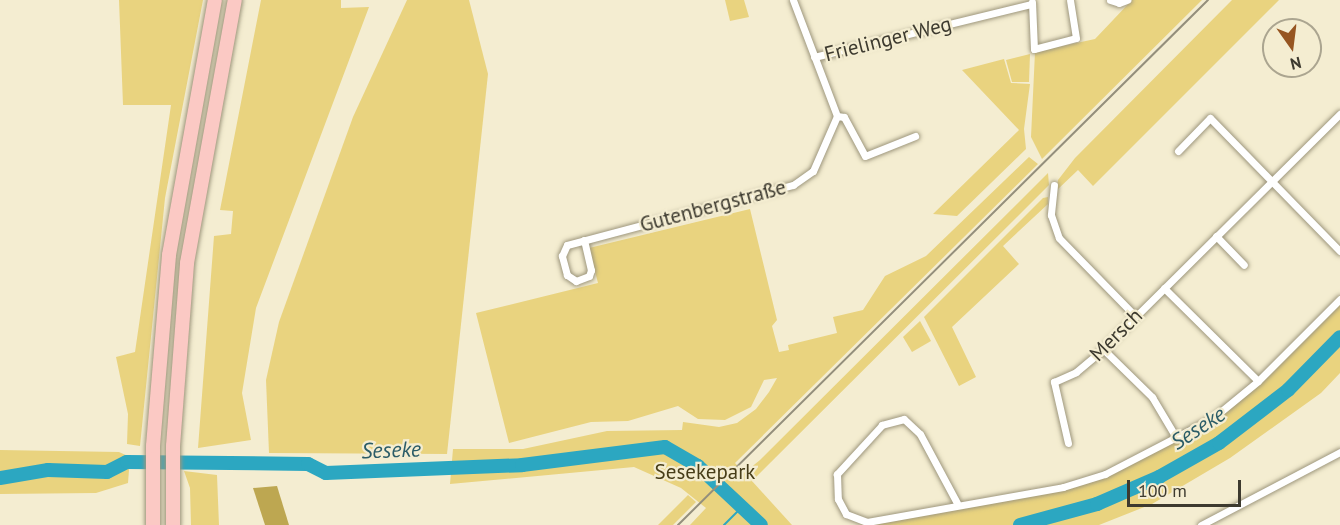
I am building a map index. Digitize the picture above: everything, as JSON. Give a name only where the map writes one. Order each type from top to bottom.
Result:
[{"type":"highway","points":[[153,525],[153,446],[169,255],[215,0]]},
{"type":"highway","points":[[173,525],[173,446],[187,263],[235,0]]},
{"type":"street","points":[[793,0],[837,116],[844,117],[865,156],[915,136]]},
{"type":"street","name":"Frielinger Weg","points":[[814,57],[1032,2],[1034,49],[1076,38],[1070,0]]},
{"type":"street","points":[[1110,0],[1119,3],[1127,0]]},
{"type":"street","name":"Mersch","points":[[1068,442],[1054,382],[1076,372],[1103,349],[1340,114]]},
{"type":"street","name":"Gutenbergstraße","points":[[584,240],[591,270],[589,276],[576,281],[567,275],[563,250],[567,245],[584,240],[798,183],[813,171],[837,116]]},
{"type":"street","points":[[1178,151],[1210,118],[1340,251]]},
{"type":"street","points":[[1054,185],[1051,215],[1059,238],[1135,316]]},
{"type":"street","points":[[1216,236],[1244,265]]},
{"type":"street","points":[[1164,288],[1258,381]]},
{"type":"street","points":[[957,503],[921,434],[904,419],[882,425],[837,474],[838,499],[846,514],[861,522],[957,503],[1063,487],[1105,474],[1177,439],[1213,418],[1258,381],[1340,299]]},
{"type":"street","points":[[1103,349],[1152,397],[1177,439]]},
{"type":"street","points":[[1201,525],[1340,452]]},
{"type":"green space","points":[[119,0],[203,0],[165,198],[140,446],[127,444],[128,414],[116,357],[135,352],[171,105],[123,105]]},
{"type":"green space","points":[[261,0],[341,0],[341,8],[369,7],[256,308],[242,393],[251,440],[198,448],[214,236],[231,234],[233,211],[220,210]]},
{"type":"green space","points":[[407,0],[469,0],[488,74],[447,454],[269,453],[266,380],[279,322],[353,117]]},
{"type":"green space","points":[[725,0],[744,0],[749,17],[730,21]]},
{"type":"green space","points":[[1132,0],[1202,0],[1042,159],[1031,137],[1035,52],[1095,39]]},
{"type":"green space","points":[[1232,0],[1279,0],[1093,186],[1078,170],[1057,190],[1058,180],[1075,158]]},
{"type":"green space","points":[[1030,54],[1029,82],[1012,82],[1006,60]]},
{"type":"green space","points":[[1004,59],[1011,83],[1030,84],[1024,129],[1026,149],[957,216],[933,214],[1019,130],[962,70]]},
{"type":"green space","name":"Sesekepark","points":[[1029,157],[1038,164],[735,463],[744,473],[760,460],[1048,173],[1049,185],[752,481],[792,525],[690,525],[706,508],[681,488],[634,467],[450,484],[453,449],[523,449],[607,431],[682,430],[683,422],[719,427],[737,423],[756,409],[769,392],[777,378],[764,380],[751,407],[725,420],[698,419],[678,406],[628,421],[591,422],[509,443],[476,313],[598,283],[589,248],[750,209],[777,320],[772,326],[779,352],[789,350],[788,345],[837,333],[833,317],[863,310],[885,276],[926,256]]},
{"type":"green space","points":[[1048,197],[1048,204],[1003,246],[1019,264],[952,327],[976,377],[959,386],[924,317],[1043,198]]},
{"type":"green space","points":[[1340,301],[1340,373],[1321,393],[1230,458],[1152,504],[1099,525],[860,525],[1108,475],[1213,420]]},
{"type":"green space","points":[[920,321],[931,341],[912,352],[903,337]]},
{"type":"green space","points":[[0,450],[119,452],[130,457],[128,483],[96,493],[0,494]]},
{"type":"green space","points":[[184,471],[217,475],[219,525],[191,525],[190,488]]},
{"type":"green space","points":[[688,495],[696,502],[673,525],[658,525]]},
{"type":"shaded area","points":[[277,486],[289,525],[265,525],[253,488]]},
{"type":"waterway","name":"Seseke","points":[[1020,525],[1097,504],[1159,477],[1219,443],[1288,390],[1340,337]]},
{"type":"waterway","name":"Seseke","points":[[0,478],[48,470],[107,472],[127,462],[308,464],[326,473],[522,465],[665,447],[698,466],[761,525]]},
{"type":"waterway","points":[[724,525],[742,507]]},
{"type":"railway","points":[[678,525],[1208,0]]}]
